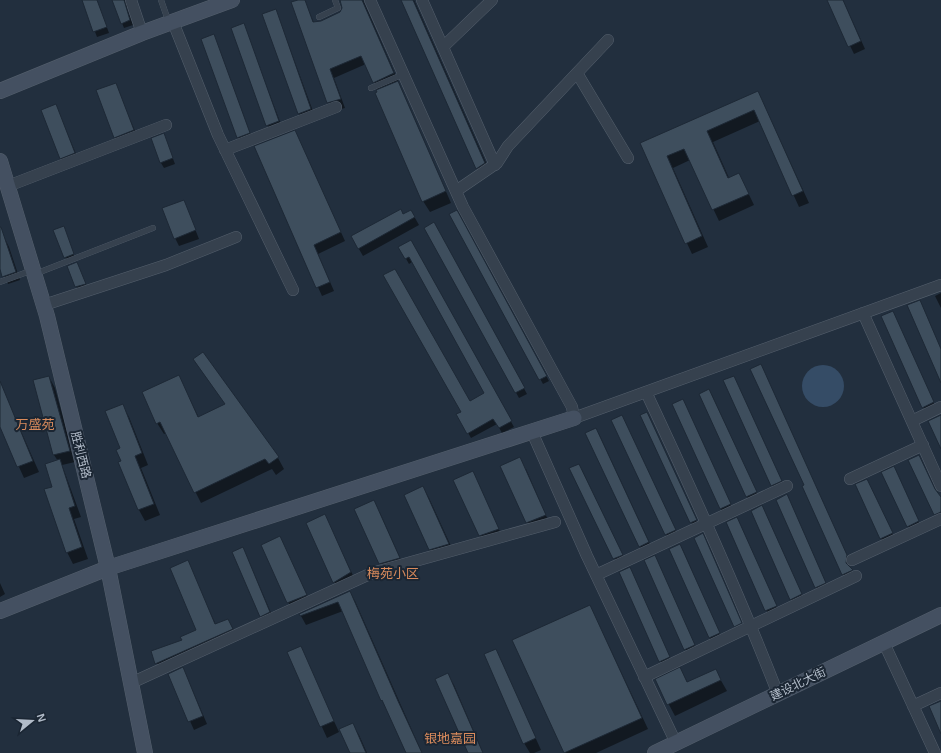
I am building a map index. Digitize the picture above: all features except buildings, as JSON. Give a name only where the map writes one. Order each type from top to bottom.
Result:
[{"type":"main road","points":[[0,91],[142,33],[232,0]]},
{"type":"main road","name":"胜利西路","points":[[0,161],[44,305],[108,568],[145,753]]},
{"type":"main road","points":[[0,611],[108,568],[574,418]]},
{"type":"main road","name":"建设北大街","points":[[655,753],[673,747],[941,615]]},
{"type":"street","points":[[131,0],[142,33]]},
{"type":"street","points":[[370,0],[456,191],[572,407],[574,418],[941,284]]},
{"type":"street","points":[[422,0],[495,165]]},
{"type":"street","points":[[443,47],[492,0]]},
{"type":"street","points":[[171,23],[225,150],[293,290]]},
{"type":"street","points":[[456,191],[495,165],[508,146],[608,40]]},
{"type":"street","points":[[577,74],[628,158]]},
{"type":"street","points":[[225,150],[336,107]]},
{"type":"street","points":[[8,186],[166,125]]},
{"type":"street","points":[[44,305],[166,265],[236,237]]},
{"type":"street","points":[[862,313],[941,486]]},
{"type":"street","points":[[646,392],[707,523],[752,626],[778,694]]},
{"type":"street","points":[[912,421],[941,407]]},
{"type":"street","points":[[532,432],[596,575],[644,677],[673,747]]},
{"type":"street","points":[[850,479],[923,445]]},
{"type":"street","points":[[596,575],[787,486]]},
{"type":"street","points":[[852,560],[941,519]]},
{"type":"street","points":[[131,682],[372,573],[555,522]]},
{"type":"street","points":[[644,677],[856,576]]},
{"type":"street","points":[[884,643],[935,753]]},
{"type":"street","points":[[913,706],[941,693]]},
{"type":"lane","points":[[161,0],[171,23]]},
{"type":"lane","points":[[319,16],[338,8],[335,0]]},
{"type":"lane","points":[[371,88],[404,74]]},
{"type":"lane","points":[[0,282],[34,272],[152,228]]},
{"type":"water","points":[[823,365],[838,371],[844,386],[838,401],[823,407],[808,401],[802,386],[808,371]]},
{"type":"district","name":"万盛苑","points":[[35,424]]},
{"type":"district","name":"梅苑小区","points":[[393,573]]},
{"type":"district","name":"银地嘉园","points":[[450,738]]}]
